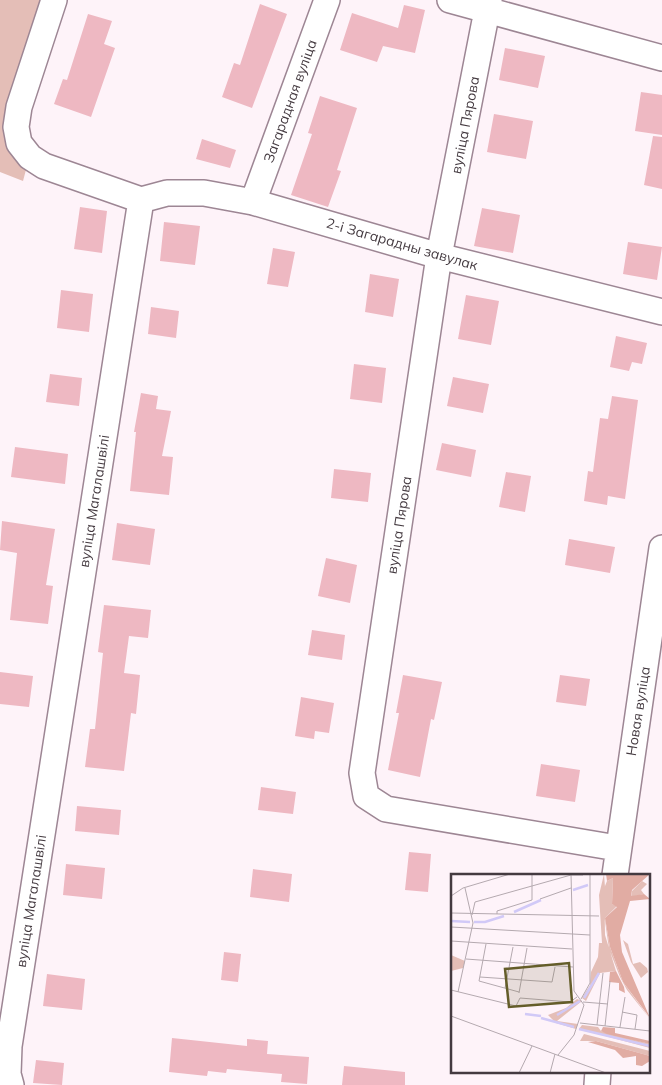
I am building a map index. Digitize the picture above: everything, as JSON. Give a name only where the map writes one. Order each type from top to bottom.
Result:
[{"type":"street","points":[[54,0],[19,106],[16,128],[19,143],[30,157],[44,166],[142,200]]},
{"type":"street","name":"Загарадная вуліца","points":[[253,202],[327,0]]},
{"type":"street","points":[[450,0],[489,5],[662,58]]},
{"type":"street","name":"вуліца Пярова","points":[[489,5],[439,256],[362,772],[366,796],[386,809],[617,848]]},
{"type":"street","name":"2-і Загарадны завулак","points":[[142,200],[167,193],[204,193],[253,202],[439,256],[662,312]]},
{"type":"street","name":"вуліца Магалашвілі","points":[[11,1085],[8,1074],[8,1046],[142,200]]},
{"type":"street","name":"Новая вуліца","points":[[615,874],[617,848],[662,548]]},
{"type":"street","points":[[597,1085],[598,1072]]},
{"type":"shaded area","points":[[0,0],[48,0],[27,63],[27,166],[23,181],[0,172]]},
{"type":"building","points":[[260,4],[287,14],[252,108],[222,97],[234,63],[240,65]]},
{"type":"building","points":[[404,5],[425,10],[415,53],[383,46],[377,62],[340,50],[352,13],[398,28]]},
{"type":"building","points":[[88,14],[112,21],[104,44],[115,48],[91,117],[54,104],[63,79],[67,80]]},
{"type":"building","points":[[505,48],[545,56],[538,88],[499,80]]},
{"type":"building","points":[[641,92],[662,95],[662,135],[635,131]]},
{"type":"building","points":[[320,96],[357,108],[337,170],[341,171],[328,207],[291,195],[312,134],[308,133]]},
{"type":"building","points":[[494,114],[533,121],[526,159],[487,152]]},
{"type":"building","points":[[653,136],[662,137],[662,189],[644,185]]},
{"type":"building","points":[[202,139],[236,150],[230,168],[196,159]]},
{"type":"building","points":[[80,207],[107,211],[102,253],[74,249]]},
{"type":"building","points":[[482,208],[520,215],[513,253],[474,246]]},
{"type":"building","points":[[164,222],[200,226],[195,265],[160,261]]},
{"type":"building","points":[[628,242],[662,247],[657,280],[623,274]]},
{"type":"building","points":[[273,248],[295,252],[288,287],[267,284]]},
{"type":"building","points":[[370,274],[399,279],[393,317],[365,312]]},
{"type":"building","points":[[61,290],[93,294],[89,332],[57,328]]},
{"type":"building","points":[[466,295],[499,301],[491,345],[458,339]]},
{"type":"building","points":[[151,307],[179,311],[176,338],[148,334]]},
{"type":"building","points":[[616,336],[647,343],[642,364],[632,362],[629,371],[610,367]]},
{"type":"building","points":[[354,364],[386,368],[382,403],[350,399]]},
{"type":"building","points":[[50,374],[82,378],[79,406],[46,402]]},
{"type":"building","points":[[453,377],[489,384],[483,413],[447,406]]},
{"type":"building","points":[[141,393],[158,396],[156,409],[171,411],[162,456],[173,457],[169,495],[130,491],[136,432],[134,432]]},
{"type":"building","points":[[612,396],[638,400],[625,499],[608,496],[607,505],[584,501],[588,471],[593,472],[600,418],[608,419]]},
{"type":"building","points":[[442,443],[476,450],[471,477],[436,470]]},
{"type":"building","points":[[15,447],[68,454],[65,484],[11,477]]},
{"type":"building","points":[[334,469],[371,473],[368,502],[331,498]]},
{"type":"building","points":[[506,472],[531,476],[525,512],[499,507]]},
{"type":"building","points":[[2,521],[55,529],[46,585],[53,586],[48,624],[10,620],[17,553],[0,550]]},
{"type":"building","points":[[117,523],[155,529],[150,565],[112,560]]},
{"type":"building","points":[[569,539],[615,547],[610,573],[565,565]]},
{"type":"building","points":[[326,558],[357,565],[350,603],[318,596]]},
{"type":"building","points":[[104,605],[151,610],[148,638],[129,636],[124,673],[140,675],[136,714],[131,713],[124,771],[85,767],[90,729],[95,729],[103,653],[98,652]]},
{"type":"building","points":[[312,630],[345,635],[342,660],[308,655]]},
{"type":"building","points":[[0,672],[33,676],[29,707],[0,704]]},
{"type":"building","points":[[403,675],[442,682],[434,720],[431,719],[420,777],[388,770],[399,713],[396,713]]},
{"type":"building","points":[[560,675],[590,679],[586,706],[556,702]]},
{"type":"building","points":[[301,697],[334,703],[329,733],[315,731],[314,739],[295,736]]},
{"type":"building","points":[[541,764],[580,770],[575,802],[536,796]]},
{"type":"building","points":[[261,787],[296,792],[293,814],[258,810]]},
{"type":"building","points":[[77,806],[121,810],[119,835],[75,831]]},
{"type":"building","points":[[409,852],[431,854],[428,892],[405,890]]},
{"type":"building","points":[[66,864],[105,868],[102,899],[63,895]]},
{"type":"building","points":[[253,869],[292,874],[289,902],[250,897]]},
{"type":"building","points":[[224,952],[241,954],[238,982],[221,980]]},
{"type":"building","points":[[47,974],[85,979],[82,1010],[43,1006]]},
{"type":"building","points":[[172,1038],[247,1046],[247,1039],[268,1041],[267,1054],[309,1057],[307,1084],[281,1082],[282,1074],[227,1069],[226,1073],[208,1071],[207,1076],[169,1072]]},
{"type":"building","points":[[36,1060],[64,1063],[62,1085],[33,1083]]},
{"type":"building","points":[[344,1066],[405,1072],[405,1085],[342,1085]]}]
